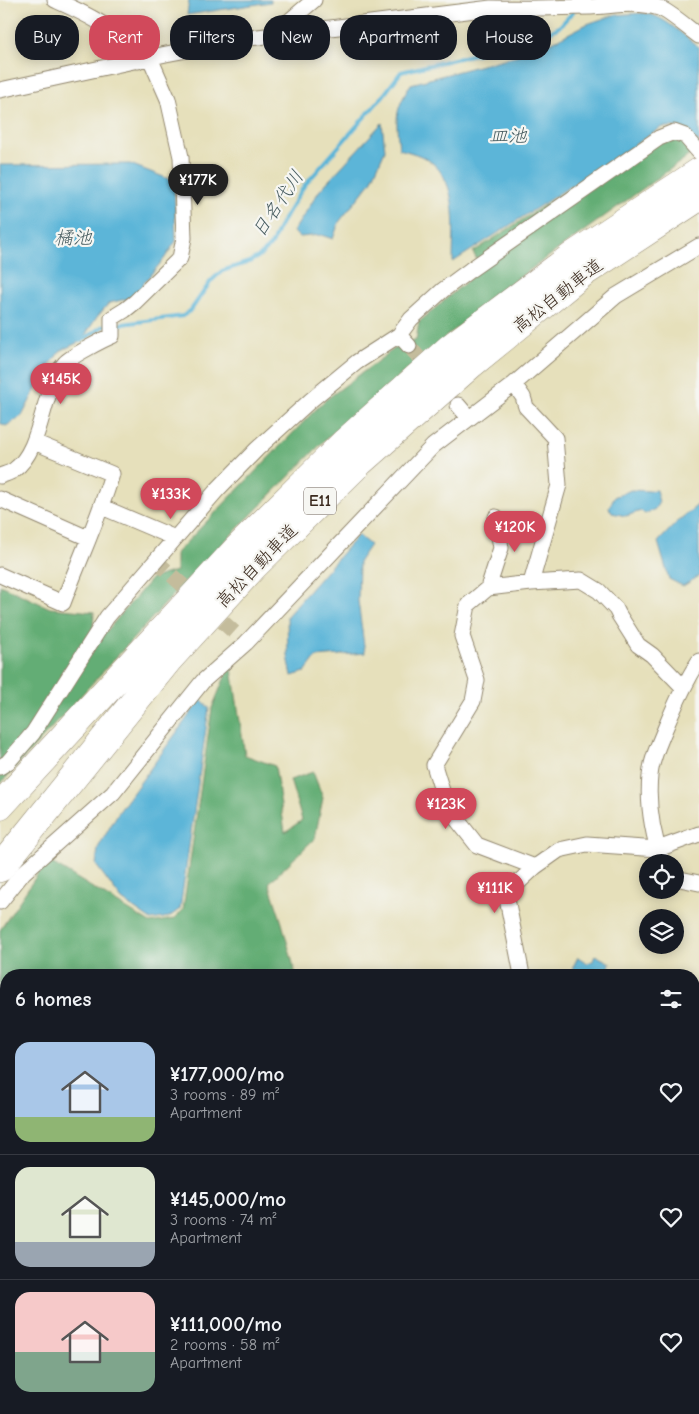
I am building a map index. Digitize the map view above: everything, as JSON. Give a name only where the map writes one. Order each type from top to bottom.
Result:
[{"type":"highway","name":"高松自動車道","points":[[0,806],[236,550],[344,443],[450,348],[574,255],[698,174]]},
{"type":"highway","name":"高松自動車道","points":[[0,868],[169,658],[253,567],[360,462],[470,366],[583,273],[698,174]]},
{"type":"street","points":[[55,0],[89,16]]},
{"type":"street","points":[[296,15],[314,0]]},
{"type":"street","points":[[330,27],[492,8],[558,4],[591,7],[641,4],[661,8],[699,36]]},
{"type":"street","points":[[160,56],[263,36]]},
{"type":"street","points":[[0,90],[144,60],[168,99],[181,157],[184,238],[180,258],[112,325],[112,336],[66,361],[54,378],[34,442],[21,464],[12,471],[0,476]]},
{"type":"street","points":[[0,767],[8,762],[33,733],[107,617],[224,483],[311,400],[357,362],[399,335],[411,319],[470,270],[658,138],[674,132],[685,136],[698,174]]},
{"type":"street","points":[[0,902],[22,873],[114,793],[203,681],[246,644],[433,446],[514,384],[616,296],[699,246]]},
{"type":"street","points":[[399,335],[409,346]]},
{"type":"street","points":[[514,384],[523,397],[526,407],[555,438],[559,485],[531,583]]},
{"type":"street","points":[[458,405],[469,418]]},
{"type":"street","points":[[0,576],[63,603],[102,507],[112,474],[34,442]]},
{"type":"street","points":[[0,499],[88,538]]},
{"type":"street","points":[[102,507],[175,538]]},
{"type":"street","points":[[496,517],[501,548],[488,588],[468,605],[462,636],[477,680],[473,702],[434,765],[446,806],[477,845],[535,867]]},
{"type":"street","points":[[488,588],[581,580],[599,591],[616,609],[638,645],[652,655],[683,687]]},
{"type":"street","points":[[660,854],[649,804],[650,774],[657,748],[683,687],[699,660]]},
{"type":"street","points":[[664,854],[699,834]]},
{"type":"street","points":[[521,969],[506,894],[535,867],[560,850],[588,844],[648,854]]},
{"type":"street","points":[[684,880],[699,883]]},
{"type":"green space","points":[[679,138],[694,152],[499,292],[326,439],[186,581],[0,784],[0,585],[50,608],[94,612],[93,629],[105,633],[152,578],[176,571],[176,553],[324,401],[394,349],[416,340],[419,322],[481,269],[473,252],[645,140]]},
{"type":"green space","points":[[231,662],[245,755],[275,766],[285,832],[302,820],[290,780],[313,772],[323,798],[315,838],[269,883],[294,969],[0,969],[0,930],[47,860],[150,923],[174,919],[183,910],[212,708]]},
{"type":"water","points":[[189,0],[271,0],[271,2],[187,15]]},
{"type":"water","name":"皿池","points":[[643,13],[658,17],[699,47],[699,143],[675,127],[662,127],[453,262],[452,203],[449,188],[443,175],[434,164],[421,156],[399,149],[397,129],[399,108],[411,84],[500,60],[551,60],[551,43],[587,24],[614,15]]},
{"type":"water","points":[[382,123],[385,150],[371,182],[339,222],[333,239],[321,235],[300,237],[293,232],[320,190]]},
{"type":"water","name":"橘池","points":[[130,164],[174,181],[176,241],[164,259],[131,298],[109,303],[81,341],[60,351],[44,373],[22,416],[6,426],[0,423],[0,165]]},
{"type":"water","points":[[631,490],[656,490],[659,502],[655,509],[645,514],[641,511],[626,516],[612,513],[609,508],[614,497]]},
{"type":"water","points":[[699,504],[699,576],[683,586],[669,579],[658,542],[679,520]]},
{"type":"water","points":[[358,535],[370,545],[359,561],[358,601],[365,653],[316,657],[305,672],[292,676],[288,656],[287,616]]},
{"type":"water","points":[[201,699],[209,708],[180,909],[169,917],[151,920],[122,900],[96,865],[98,848],[118,813]]},
{"type":"water","points":[[595,955],[610,963],[609,969],[573,969],[578,957],[587,963],[593,961]]},
{"type":"waterway","name":"日名代川","points":[[115,325],[183,316],[191,310],[211,281],[222,271],[249,262],[261,255],[272,244],[278,229],[304,186],[383,96],[401,72],[537,39],[559,27],[573,12]]},
{"type":"waterway","name":"日名代川","points":[[78,340],[81,341],[103,326],[108,325]]},
{"type":"tunnel","points":[[409,346],[431,372]]},
{"type":"tunnel","points":[[155,560],[246,643]]}]
